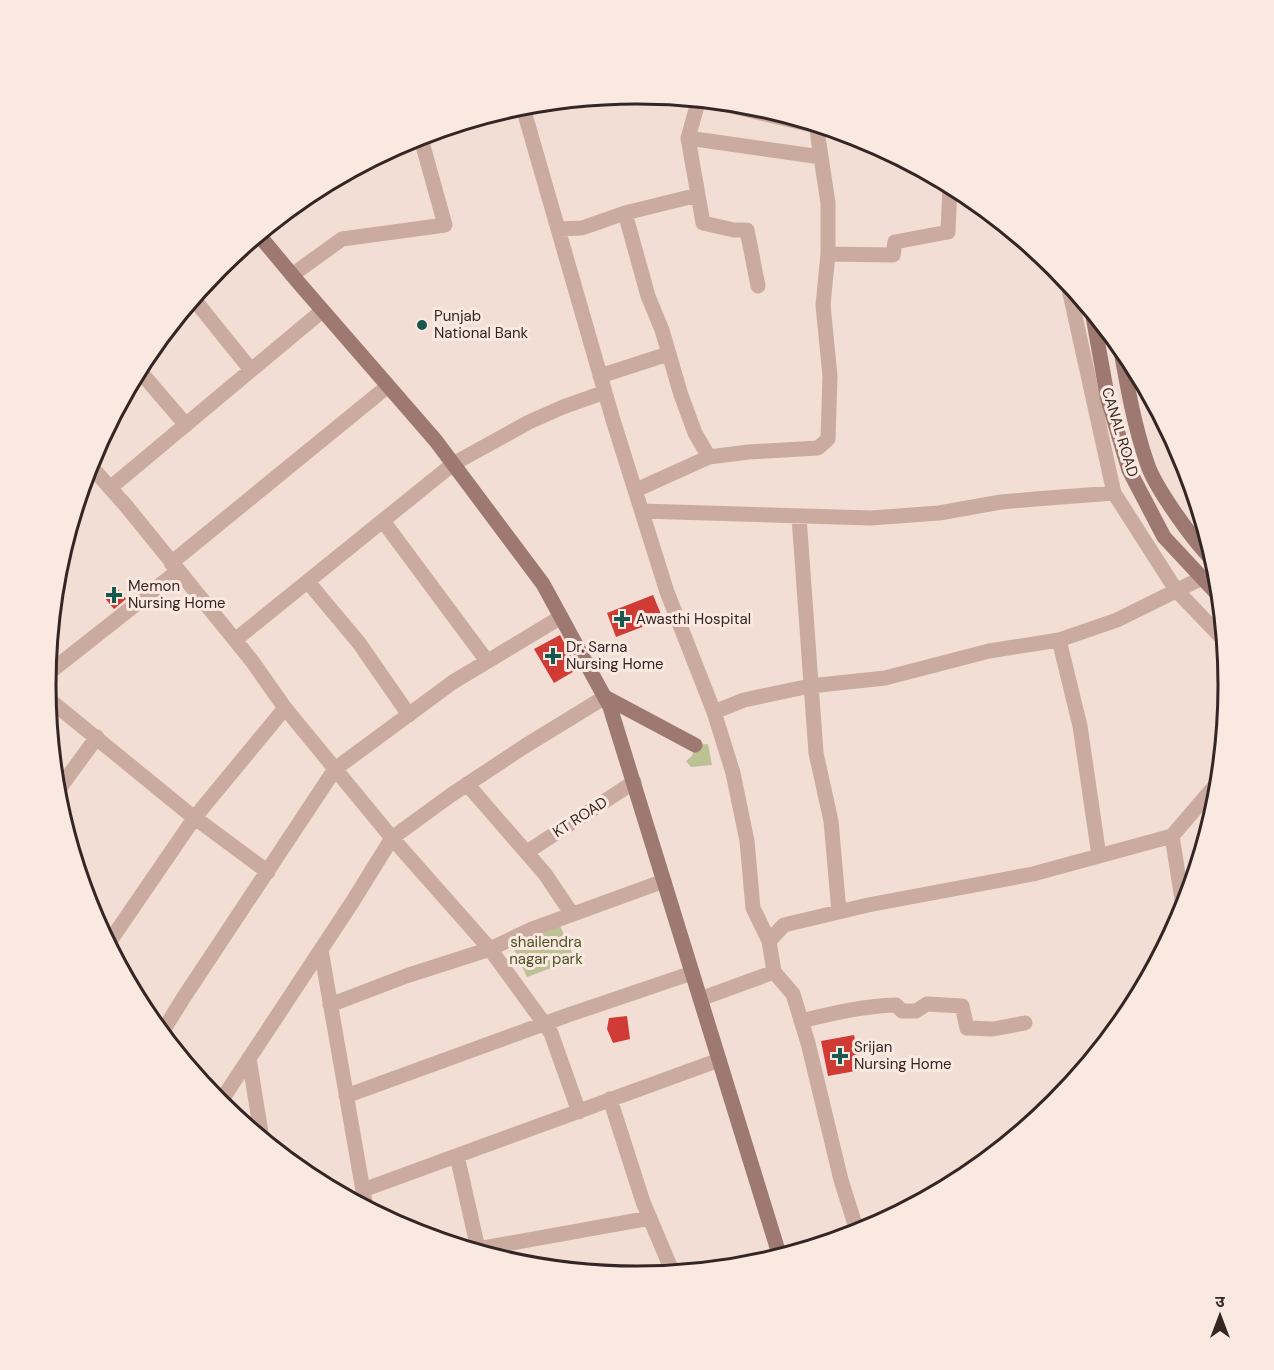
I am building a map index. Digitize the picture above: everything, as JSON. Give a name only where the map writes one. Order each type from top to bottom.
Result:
[{"type":"main road","points":[[263,240],[436,441],[543,584],[605,697],[634,782],[778,1249]]},
{"type":"main road","name":"CANAL ROAD","points":[[1095,327],[1108,400],[1129,470],[1164,537],[1210,586]]},
{"type":"main road","name":"CANAL ROAD","points":[[1124,368],[1147,465],[1172,507],[1201,544]]},
{"type":"main road","points":[[605,697],[695,745]]},
{"type":"street","points":[[697,107],[688,138],[703,223],[734,230],[747,230],[758,286]]},
{"type":"street","points":[[525,115],[600,376],[642,511],[668,592],[714,712],[733,773],[747,841],[753,908],[769,941],[774,972],[793,994],[841,1180],[855,1224]]},
{"type":"street","points":[[636,490],[678,469],[709,457],[818,448],[828,439],[830,376],[823,305],[828,254],[828,203],[817,132]]},
{"type":"street","points":[[688,138],[821,157]]},
{"type":"street","points":[[292,275],[342,239],[445,225],[423,145]]},
{"type":"street","points":[[558,229],[582,228],[625,213],[698,195]]},
{"type":"street","points":[[828,254],[893,255],[895,242],[948,232],[950,195]]},
{"type":"street","points":[[625,213],[648,296],[662,330],[695,433],[709,457]]},
{"type":"street","points":[[1071,299],[1114,493],[1176,590],[1216,631]]},
{"type":"street","points":[[198,305],[251,370]]},
{"type":"street","points":[[110,488],[322,311]]},
{"type":"street","points":[[600,376],[668,354]]},
{"type":"street","points":[[144,377],[186,425]]},
{"type":"street","points":[[56,666],[388,386]]},
{"type":"street","points":[[235,640],[453,464],[529,422],[605,392]]},
{"type":"street","points":[[96,473],[235,640],[285,708],[392,838],[490,949],[551,1033],[579,1112]]},
{"type":"street","points":[[642,511],[871,518],[939,513],[1000,502],[1114,493]]},
{"type":"street","points":[[798,517],[816,753],[831,821],[839,912]]},
{"type":"street","points":[[383,521],[487,661]]},
{"type":"street","points":[[714,712],[744,700],[810,686],[885,678],[989,651],[1059,640],[1116,620],[1202,578]]},
{"type":"street","points":[[308,582],[359,643],[410,714]]},
{"type":"street","points":[[166,1025],[335,769],[453,682],[561,617]]},
{"type":"street","points":[[1059,640],[1080,726],[1100,856]]},
{"type":"street","points":[[225,1095],[392,838],[467,784],[605,697]]},
{"type":"street","points":[[57,705],[195,817],[268,872]]},
{"type":"street","points":[[113,937],[195,817],[285,708]]},
{"type":"street","points":[[64,782],[97,737]]},
{"type":"street","name":"KT ROAD","points":[[527,852],[634,782]]},
{"type":"street","points":[[467,784],[545,874],[572,914]]},
{"type":"street","points":[[769,941],[784,925],[1033,874],[1172,836],[1208,794]]},
{"type":"street","points":[[1172,836],[1181,891]]},
{"type":"street","points":[[330,1005],[406,976],[490,949],[532,929],[664,881]]},
{"type":"street","points":[[321,950],[364,1199]]},
{"type":"street","points":[[700,999],[774,972]]},
{"type":"street","points":[[346,1096],[692,973]]},
{"type":"street","points":[[801,1021],[878,1006],[896,1005],[902,1011],[916,1011],[927,1004],[962,1006],[967,1028],[993,1029],[1025,1023]]},
{"type":"street","points":[[249,1058],[260,1127]]},
{"type":"street","points":[[363,1191],[719,1060]]},
{"type":"street","points":[[610,1099],[643,1202],[670,1265]]},
{"type":"street","points":[[457,1156],[476,1244]]},
{"type":"street","points":[[492,1248],[650,1218]]},
{"type":"green space","points":[[708,744],[712,765],[691,767],[686,761],[692,756],[695,745]]},
{"type":"green space","name":"shailendra nagar park","points":[[560,926],[575,959],[527,977],[511,943]]},
{"type":"building","points":[[116,587],[126,599],[114,609],[104,597]]},
{"type":"building","points":[[653,595],[663,619],[616,637],[607,613]]},
{"type":"building","points":[[560,635],[578,669],[554,683],[534,649]]},
{"type":"building","points":[[627,1016],[630,1039],[613,1043],[607,1029],[609,1018]]},
{"type":"building","points":[[854,1035],[861,1070],[828,1076],[821,1041]]},
{"type":"place","name":"Punjab National Bank","points":[[422,325]]},
{"type":"place","name":"Memon Nursing Home","points":[[114,595]]},
{"type":"place","name":"Awasthi Hospital","points":[[622,619]]},
{"type":"place","name":"Dr. Sarna Nursing Home","points":[[553,656]]},
{"type":"place","name":"Srijan Nursing Home","points":[[840,1056]]}]
